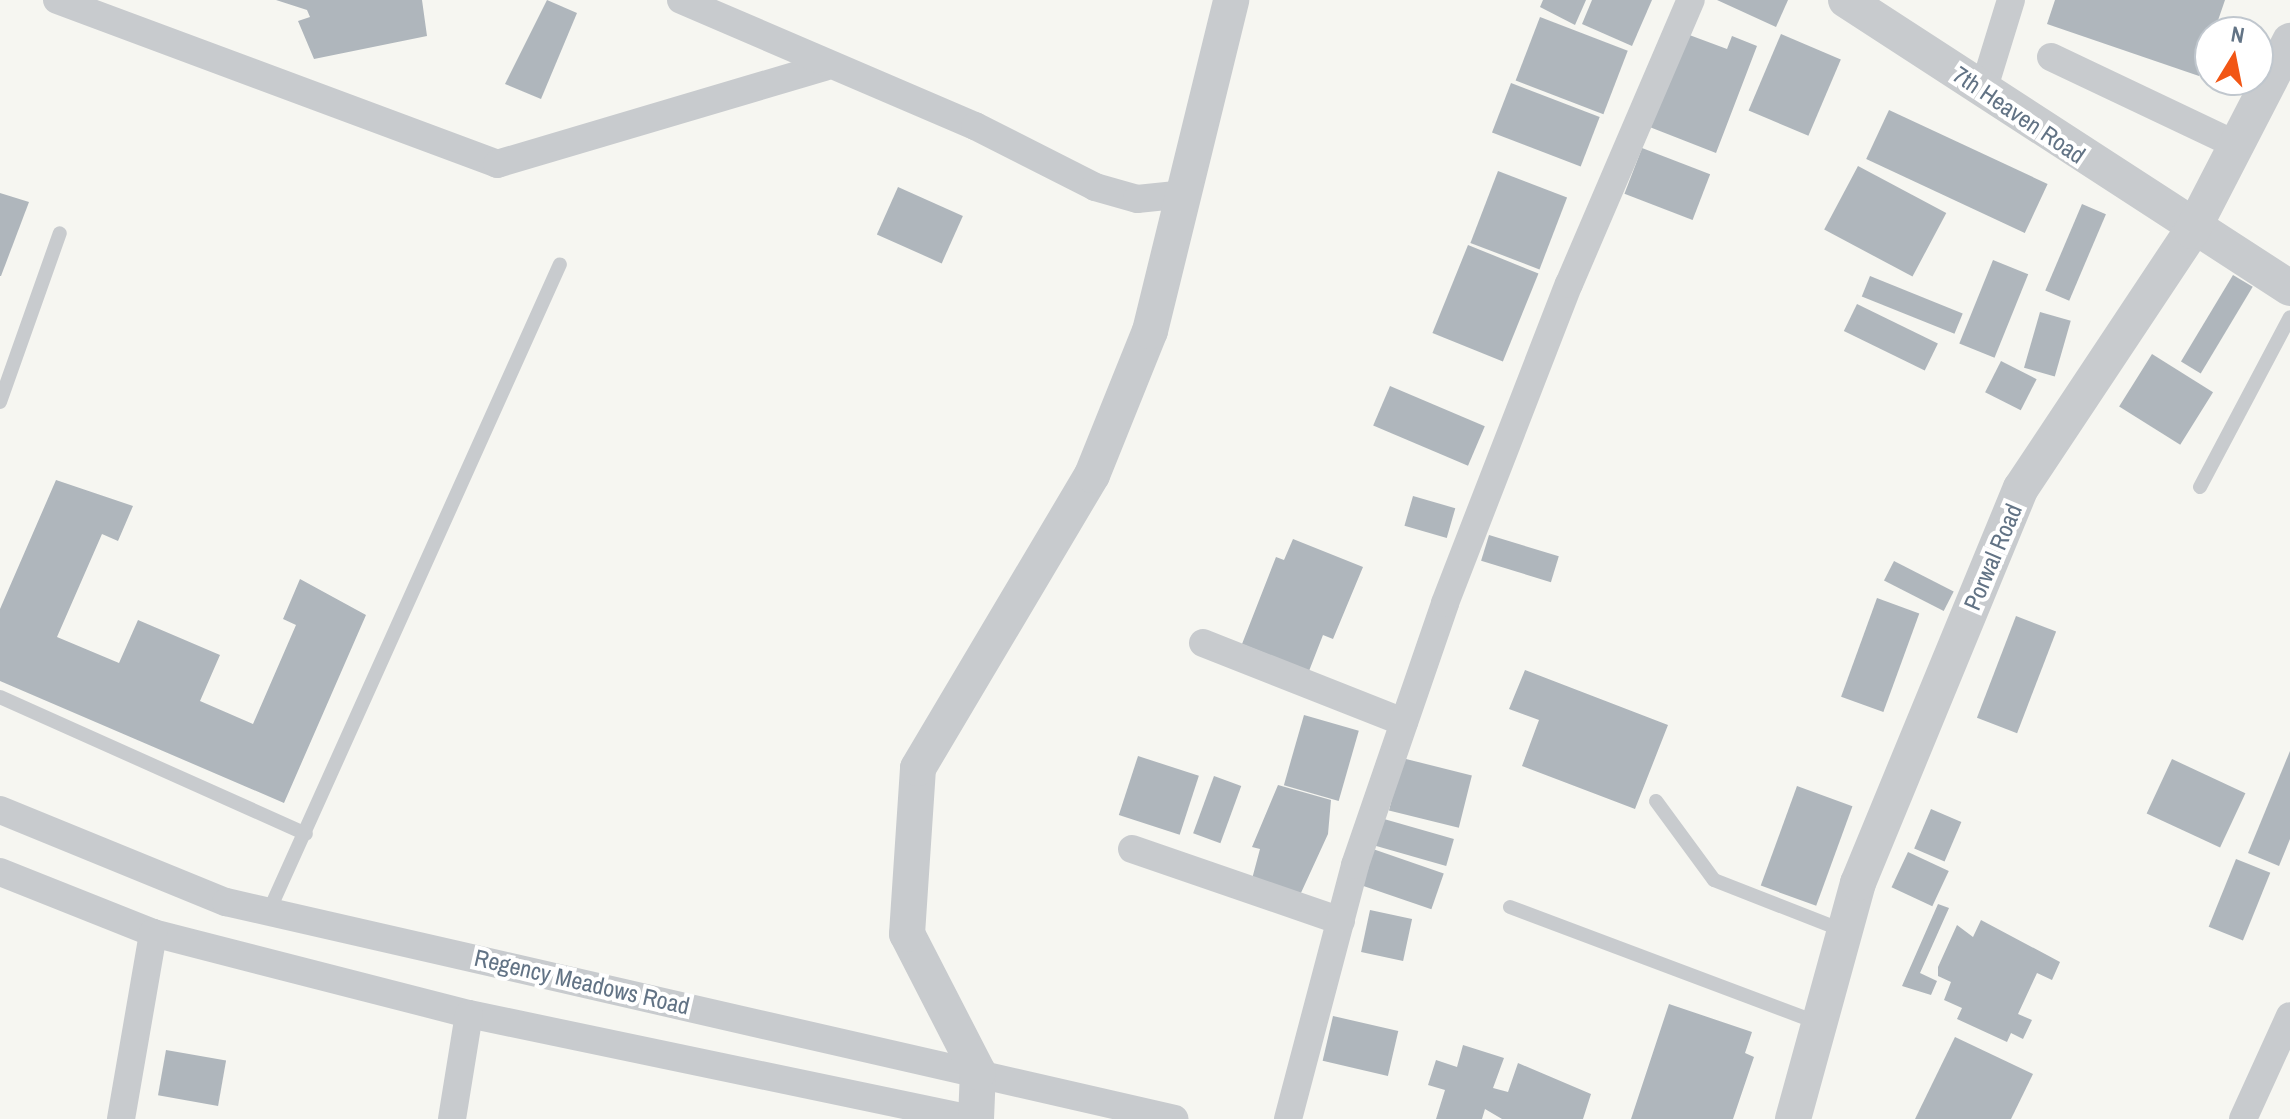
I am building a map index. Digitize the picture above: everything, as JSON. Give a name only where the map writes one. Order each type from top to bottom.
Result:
[{"type":"street","points":[[57,0],[497,164],[825,67]]},
{"type":"street","points":[[681,0],[825,67],[975,126],[1095,187],[1137,199],[1186,194]]},
{"type":"street","points":[[0,872],[153,933],[469,1014],[973,1119],[978,1072],[907,934],[918,768],[1092,475],[1150,331],[1186,194],[1231,0]]},
{"type":"street","points":[[1288,1119],[1341,921],[1404,722],[1569,284],[1691,0]]},
{"type":"street","name":"7th Heaven Road","points":[[1846,0],[2192,231],[2290,288]]},
{"type":"street","points":[[1983,91],[2011,0]]},
{"type":"street","name":"Porwal Road","points":[[1793,1119],[1858,883],[2021,488],[2192,231],[2290,41]]},
{"type":"street","points":[[2051,57],[2236,145]]},
{"type":"street","points":[[1203,643],[1404,722]]},
{"type":"street","name":"Regency Meadows Road","points":[[0,810],[226,902],[1175,1119]]},
{"type":"street","points":[[1132,849],[1341,921]]},
{"type":"street","points":[[121,1119],[153,933]]},
{"type":"street","points":[[452,1119],[469,1014]]},
{"type":"street","points":[[2243,1119],[2290,1016]]},
{"type":"lane","points":[[0,402],[60,233]]},
{"type":"lane","points":[[269,911],[560,264]]},
{"type":"lane","points":[[2200,487],[2290,317]]},
{"type":"lane","points":[[0,697],[306,834]]},
{"type":"lane","points":[[1656,801],[1714,880],[1844,931]]},
{"type":"lane","points":[[1510,907],[1819,1023]]},
{"type":"building","points":[[276,0],[422,0],[427,36],[314,59],[298,21],[310,17],[307,10]]},
{"type":"building","points":[[547,0],[577,13],[541,99],[505,84]]},
{"type":"building","points":[[1543,0],[1586,0],[1575,25],[1540,7]]},
{"type":"building","points":[[1592,0],[1652,0],[1632,46],[1582,24]]},
{"type":"building","points":[[1717,0],[1788,0],[1776,27]]},
{"type":"building","points":[[2055,0],[2225,0],[2220,16],[2194,16],[2194,74],[2047,24]]},
{"type":"building","points":[[1540,17],[1628,51],[1603,114],[1516,80]]},
{"type":"building","points":[[1684,33],[1727,49],[1732,36],[1757,46],[1716,153],[1647,126]]},
{"type":"building","points":[[1781,34],[1841,59],[1808,136],[1749,110]]},
{"type":"building","points":[[1511,83],[1600,117],[1581,167],[1492,132]]},
{"type":"building","points":[[1889,110],[2048,184],[2025,233],[1866,159]]},
{"type":"building","points":[[1642,148],[1710,174],[1693,220],[1624,194]]},
{"type":"building","points":[[1858,166],[1946,213],[1912,277],[1824,230]]},
{"type":"building","points":[[1498,171],[1567,198],[1539,269],[1470,243]]},
{"type":"building","points":[[898,187],[963,216],[942,263],[877,235]]},
{"type":"building","points":[[0,193],[29,202],[1,276],[0,276]]},
{"type":"building","points":[[2082,204],[2106,214],[2069,301],[2045,291]]},
{"type":"building","points":[[1468,245],[1538,273],[1503,362],[1432,333]]},
{"type":"building","points":[[1993,260],[2028,274],[1995,358],[1959,343]]},
{"type":"building","points":[[2233,275],[2253,287],[2201,373],[2181,362]]},
{"type":"building","points":[[1870,276],[1963,313],[1954,334],[1862,296]]},
{"type":"building","points":[[1857,304],[1938,343],[1925,370],[1844,331]]},
{"type":"building","points":[[2040,312],[2071,321],[2055,377],[2024,368]]},
{"type":"building","points":[[2152,354],[2213,392],[2180,445],[2119,407]]},
{"type":"building","points":[[2001,361],[2037,379],[2021,410],[1985,392]]},
{"type":"building","points":[[1390,386],[1485,426],[1468,466],[1373,426]]},
{"type":"building","points":[[56,480],[133,506],[118,541],[102,534],[57,637],[119,663],[138,620],[220,655],[200,701],[253,724],[296,625],[283,619],[300,579],[366,615],[284,803],[0,681],[0,609]]},
{"type":"building","points":[[1413,496],[1455,508],[1447,538],[1404,526]]},
{"type":"building","points":[[1489,535],[1559,556],[1551,582],[1481,561]]},
{"type":"building","points":[[1293,539],[1363,567],[1333,639],[1323,635],[1309,671],[1242,644],[1276,557],[1284,560]]},
{"type":"building","points":[[1894,561],[1954,591],[1944,611],[1884,581]]},
{"type":"building","points":[[1877,598],[1919,613],[1883,712],[1841,697]]},
{"type":"building","points":[[2016,616],[2056,631],[2017,733],[1977,718]]},
{"type":"building","points":[[1525,670],[1668,725],[1635,809],[1522,766],[1539,720],[1509,709]]},
{"type":"building","points":[[1304,715],[1359,731],[1339,801],[1284,785]]},
{"type":"building","points":[[2290,751],[2290,839],[2279,866],[2248,853]]},
{"type":"building","points":[[1138,756],[1199,776],[1180,835],[1119,815]]},
{"type":"building","points":[[1402,758],[1472,775],[1459,828],[1389,810]]},
{"type":"building","points":[[2172,759],[2245,793],[2220,848],[2147,813]]},
{"type":"building","points":[[1214,776],[1241,786],[1220,843],[1193,833]]},
{"type":"building","points":[[1278,785],[1331,800],[1328,834],[1300,895],[1252,879],[1260,849],[1252,847]]},
{"type":"building","points":[[1797,786],[1852,806],[1816,906],[1761,886]]},
{"type":"building","points":[[1931,809],[1961,822],[1945,861],[1914,849]]},
{"type":"building","points":[[1377,817],[1454,839],[1446,866],[1369,844]]},
{"type":"building","points":[[1370,848],[1444,873],[1431,909],[1358,884]]},
{"type":"building","points":[[1908,852],[1949,871],[1932,906],[1892,887]]},
{"type":"building","points":[[2236,859],[2270,873],[2243,941],[2209,927]]},
{"type":"building","points":[[1938,904],[1949,908],[1920,973],[1937,981],[1931,995],[1902,986]]},
{"type":"building","points":[[1370,910],[1412,919],[1403,961],[1361,952]]},
{"type":"building","points":[[1981,920],[2060,962],[2052,980],[2037,973],[2018,1014],[2032,1020],[2023,1039],[2011,1033],[2007,1042],[1957,1019],[1962,1008],[1944,1000],[1951,982],[1938,976],[1938,967],[1957,925],[1973,937]]},
{"type":"building","points":[[1669,1004],[1752,1032],[1745,1053],[1754,1057],[1733,1119],[1631,1119]]},
{"type":"building","points":[[1333,1016],[1398,1031],[1388,1076],[1323,1061]]},
{"type":"building","points":[[1955,1037],[2033,1074],[2011,1119],[1915,1119]]},
{"type":"building","points":[[1463,1045],[1504,1058],[1493,1088],[1508,1092],[1518,1063],[1591,1094],[1583,1119],[1502,1119],[1485,1109],[1482,1119],[1436,1119],[1445,1090],[1428,1085],[1436,1060],[1457,1067]]},
{"type":"building","points":[[166,1050],[226,1061],[218,1106],[158,1095]]}]
